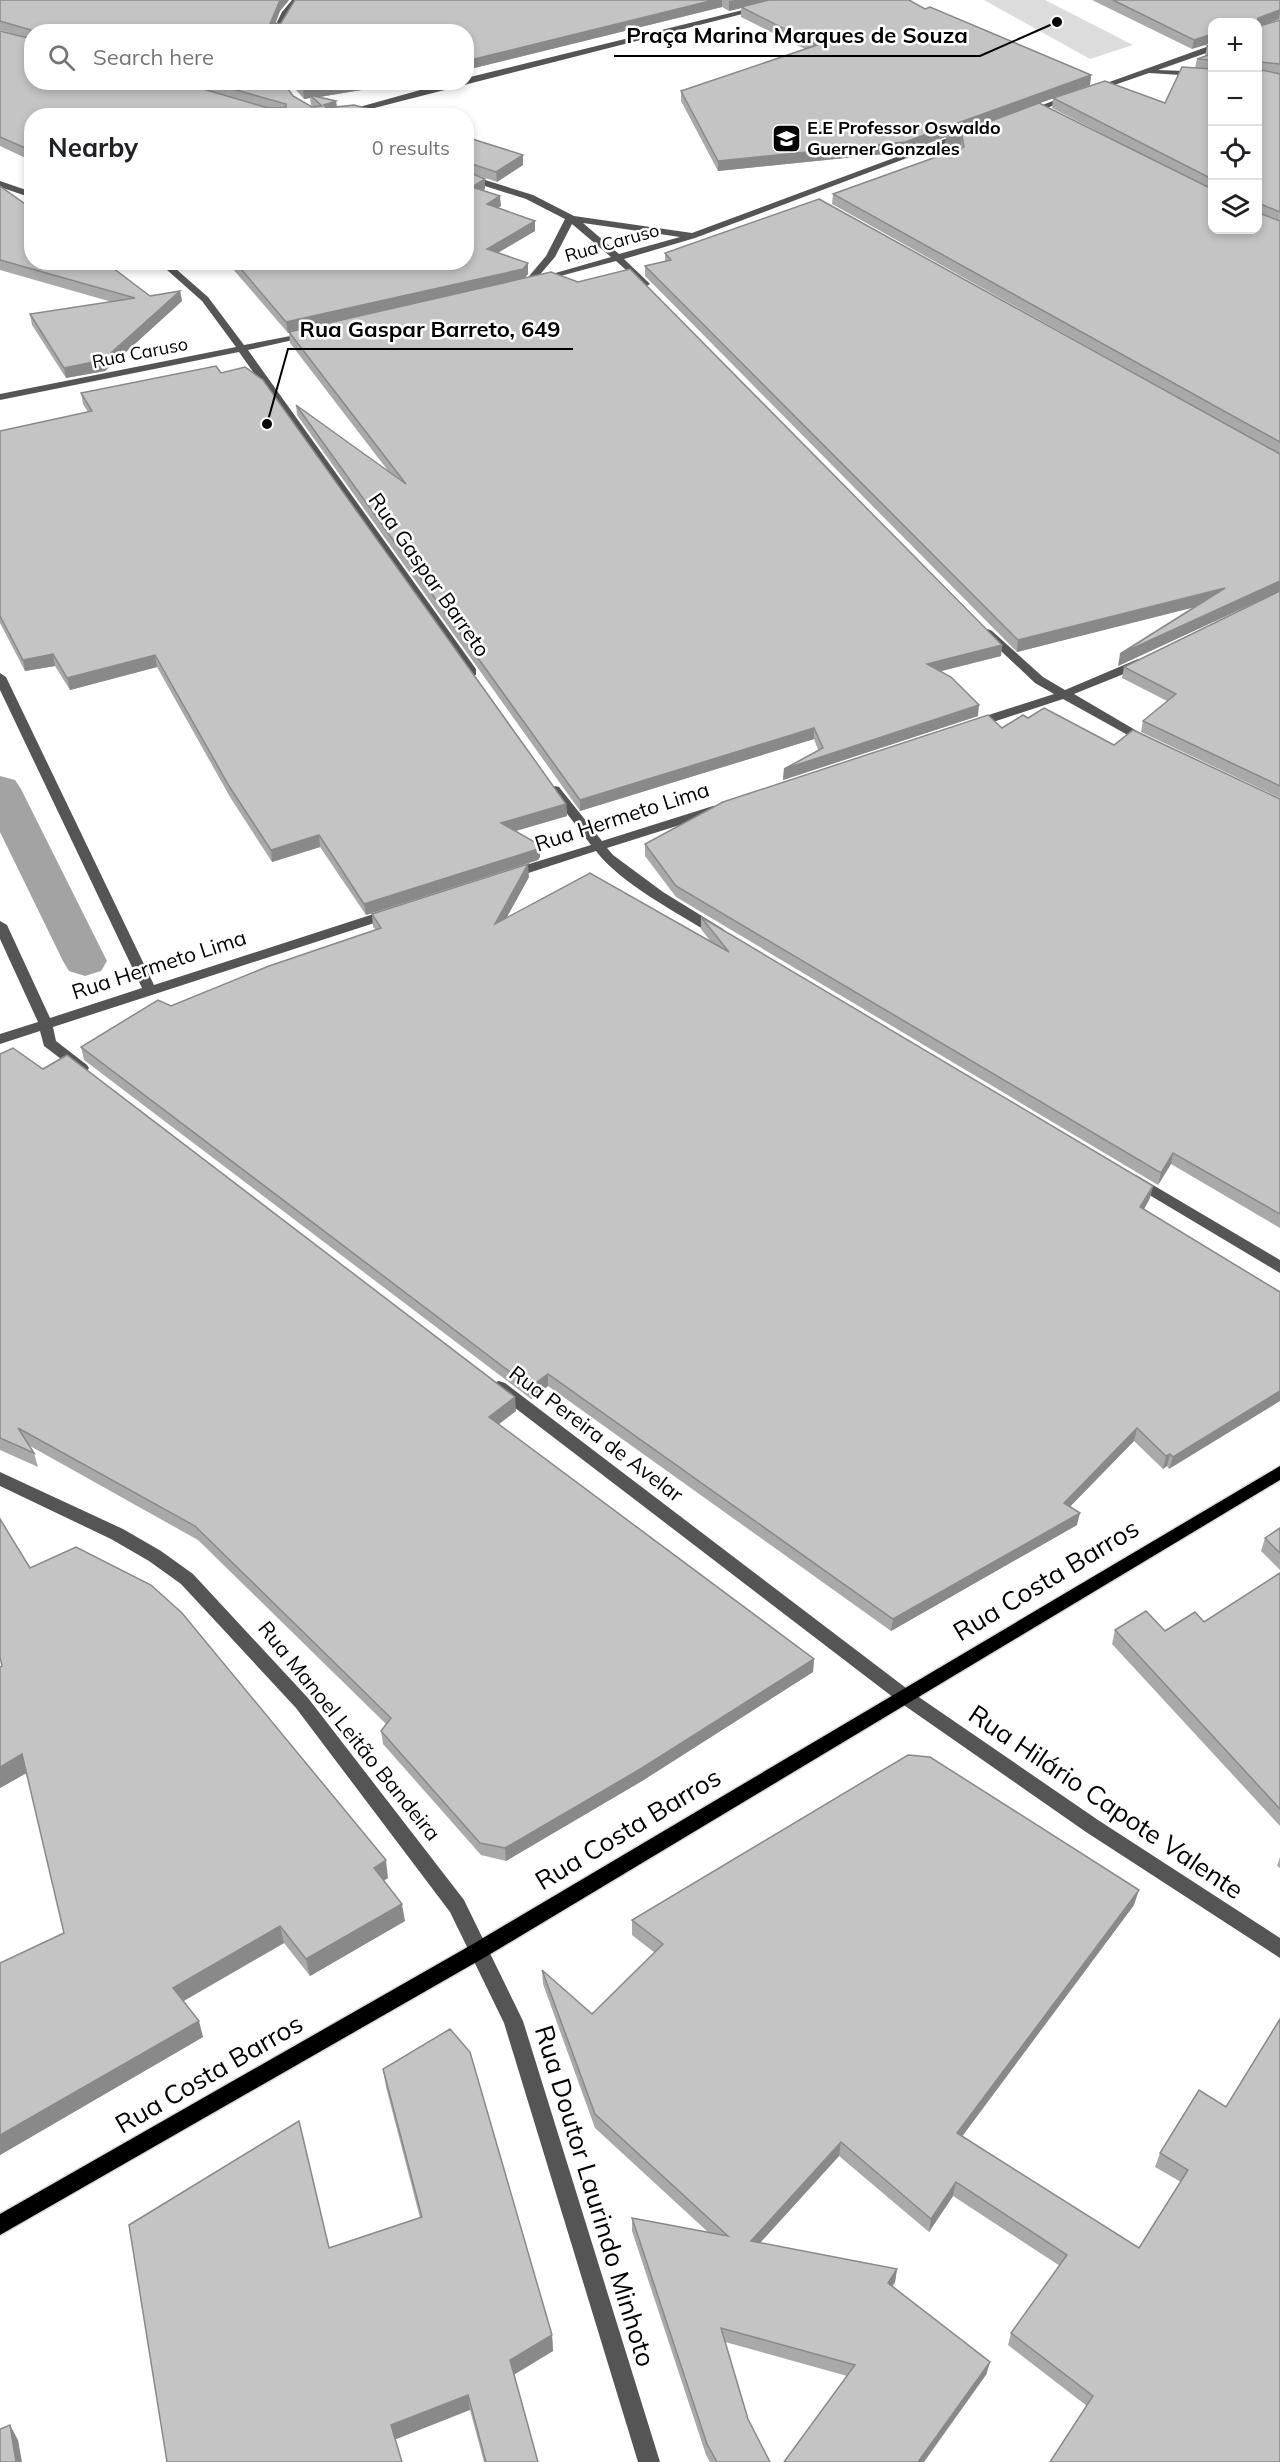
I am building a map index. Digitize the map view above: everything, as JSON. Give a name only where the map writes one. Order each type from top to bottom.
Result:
[{"type":"main road","name":"Rua Costa Barros","points":[[0,2225],[480,1950],[1280,1472]]},
{"type":"street","points":[[280,24],[286,12],[297,0]]},
{"type":"street","points":[[474,79],[793,0]]},
{"type":"street","points":[[1016,116],[1208,49]]},
{"type":"street","points":[[1144,72],[1208,75]]},
{"type":"street","points":[[174,90],[209,98]]},
{"type":"street","points":[[181,92],[192,90]]},
{"type":"street","points":[[362,108],[430,90]]},
{"type":"street","points":[[1038,108],[1048,113]]},
{"type":"street","name":"Rua Caruso","points":[[517,285],[620,259],[692,236],[971,133]]},
{"type":"street","points":[[474,180],[548,205],[570,218],[620,259],[653,293]]},
{"type":"street","points":[[0,184],[24,192]]},
{"type":"street","points":[[802,194],[813,200]]},
{"type":"street","points":[[570,218],[692,236]]},
{"type":"street","points":[[528,283],[550,257],[570,218]]},
{"type":"street","name":"Rua Gaspar Barreto","points":[[171,270],[205,299],[479,683]]},
{"type":"street","name":"Rua Caruso","points":[[0,397],[242,349],[322,330]]},
{"type":"street","points":[[979,624],[1018,663],[1062,695],[1155,745]]},
{"type":"street","points":[[960,729],[1062,695],[1160,654]]},
{"type":"street","points":[[0,677],[64,808],[104,900],[149,989]]},
{"type":"street","points":[[549,780],[598,848],[640,883],[731,939]]},
{"type":"street","name":"Rua Hermeto Lima","points":[[495,879],[734,803]]},
{"type":"street","name":"Rua Hermeto Lima","points":[[0,1039],[149,989],[407,908]]},
{"type":"street","points":[[0,925],[46,1023],[49,1043],[96,1079]]},
{"type":"street","points":[[1122,1173],[1280,1267]]},
{"type":"street","name":"Rua Pereira de Avelar","points":[[486,1377],[904,1696]]},
{"type":"street","name":"Rua Manoel Leitão Bandeira","points":[[0,1479],[117,1534],[187,1579],[302,1703],[434,1872],[457,1906],[480,1950]]},
{"type":"street","name":"Rua Hilário Capote Valente","points":[[904,1696],[1092,1826],[1280,1949]]},
{"type":"street","name":"Rua Doutor Laurindo Minhoto","points":[[480,1950],[513,2021],[649,2462]]},
{"type":"shaded area","points":[[984,0],[1045,0],[1133,45],[1090,59]]},
{"type":"building","points":[[0,0],[280,0],[270,24],[24,24],[24,28],[0,21]]},
{"type":"building","points":[[295,0],[714,0],[474,59],[474,24],[270,24],[281,23]]},
{"type":"building","name":"E.E Professor Oswaldo Guerner Gonzales","points":[[769,0],[909,0],[925,9],[930,7],[1091,75],[905,142],[718,161],[681,91],[817,45],[741,7]]},
{"type":"building","points":[[1113,0],[1280,0],[1280,10],[1258,18],[1208,18],[1208,35],[1194,40]]},
{"type":"building","points":[[1280,20],[1280,64],[1262,62],[1262,25]]},
{"type":"building","points":[[0,31],[24,37],[24,90],[206,90],[268,108],[24,108],[24,148],[0,137]]},
{"type":"building","points":[[1208,55],[1208,60],[1197,59]]},
{"type":"building","points":[[1182,67],[1208,69],[1208,177],[1053,98],[1105,81],[1165,103]]},
{"type":"building","points":[[1262,70],[1280,74],[1280,212],[1262,205]]},
{"type":"building","points":[[236,90],[289,90],[293,96],[312,107],[322,106],[310,95],[336,101],[324,105],[326,108],[286,108],[286,104]]},
{"type":"building","points":[[1039,103],[1208,187],[1208,234],[1262,234],[1262,214],[1280,221],[1280,442],[833,194],[964,147],[962,136],[946,138]]},
{"type":"building","points":[[354,105],[366,108],[326,108]]},
{"type":"building","points":[[474,140],[523,155],[496,172],[474,165]]},
{"type":"building","points":[[474,174],[485,179],[474,186]]},
{"type":"building","points":[[0,186],[24,203],[24,267],[0,260]]},
{"type":"building","points":[[474,188],[500,196],[487,204],[535,221],[487,249],[528,263],[523,269],[286,322],[242,270],[474,270]]},
{"type":"building","points":[[819,199],[1280,454],[1280,581],[1120,654],[1225,588],[1018,640],[645,266],[671,260],[665,253]]},
{"type":"building","points":[[630,269],[1002,645],[927,664],[951,677],[979,705],[784,769],[823,748],[814,728],[580,800],[296,405],[406,484],[289,332],[551,272],[578,282]]},
{"type":"building","points":[[36,270],[116,270],[150,296],[180,291],[103,360],[64,368],[30,314],[135,298]]},
{"type":"building","points":[[216,366],[221,373],[245,367],[263,380],[566,804],[501,823],[540,845],[538,849],[364,904],[319,835],[271,850],[229,786],[155,655],[67,678],[53,654],[23,660],[0,616],[0,431],[92,411],[81,393]]},
{"type":"building","points":[[1280,591],[1280,786],[1143,721],[1176,694],[1124,667]]},
{"type":"building","points":[[1044,708],[1114,745],[1133,730],[1280,799],[1280,1214],[1173,1153],[1161,1173],[676,886],[645,844],[723,802],[988,715],[1002,728],[1023,715],[1028,718]]},
{"type":"building","points":[[528,864],[495,924],[590,873],[729,952],[701,917],[1153,1186],[1140,1207],[1280,1292],[1280,1391],[1173,1457],[1170,1454],[1166,1456],[1137,1428],[1064,1503],[1080,1513],[893,1619],[548,1374],[530,1387],[81,1047],[158,1000],[171,1006],[269,966],[381,928],[372,914]]},
{"type":"building","points":[[13,1048],[43,1069],[67,1055],[515,1397],[489,1417],[814,1659],[642,1768],[505,1848],[480,1843],[381,1731],[391,1718],[195,1526],[18,1428],[34,1453],[0,1438],[0,1054]]},
{"type":"building","points":[[0,1519],[30,1568],[76,1547],[151,1585],[182,1613],[386,1860],[374,1868],[402,1904],[306,1959],[280,1926],[173,1988],[199,2021],[0,2135],[0,1963],[64,1933],[22,1754],[0,1767],[0,1667],[2,1666],[0,1657]]},
{"type":"building","points":[[1280,1528],[1280,1553],[1265,1538]]},
{"type":"building","points":[[1280,1573],[1280,1809],[1115,1630],[1146,1611],[1165,1631],[1195,1612],[1204,1622]]},
{"type":"building","points":[[908,1755],[930,1757],[1139,1890],[957,2133],[1139,2248],[1188,2170],[1160,2153],[1199,2090],[1226,2107],[1280,2019],[1280,2462],[1050,2462],[1093,2396],[1011,2333],[1067,2255],[956,2182],[931,2219],[841,2142],[751,2241],[897,2269],[888,2283],[990,2362],[918,2462],[784,2462],[855,2365],[721,2328],[748,2419],[770,2462],[717,2462],[707,2444],[632,2218],[728,2236],[595,2114],[542,1970],[592,2014],[663,1944],[632,1920]]},
{"type":"building","points":[[450,2029],[470,2052],[552,2335],[510,2360],[538,2462],[486,2462],[468,2395],[391,2425],[402,2462],[167,2462],[129,2225],[299,2121],[329,2248],[422,2217],[383,2069]]},
{"type":"building","points":[[10,2425],[16,2462],[0,2462],[0,2429]]},
{"type":"waterway","points":[[0,789],[85,961]]},
{"type":"place","name":"Praça Marina Marques de Souza","points":[[1057,22]]},
{"type":"place","name":"E.E Professor Oswaldo Guerner Gonzales","points":[[786,138]]},
{"type":"place","name":"Rua Gaspar Barreto, 649","points":[[267,424]]}]
